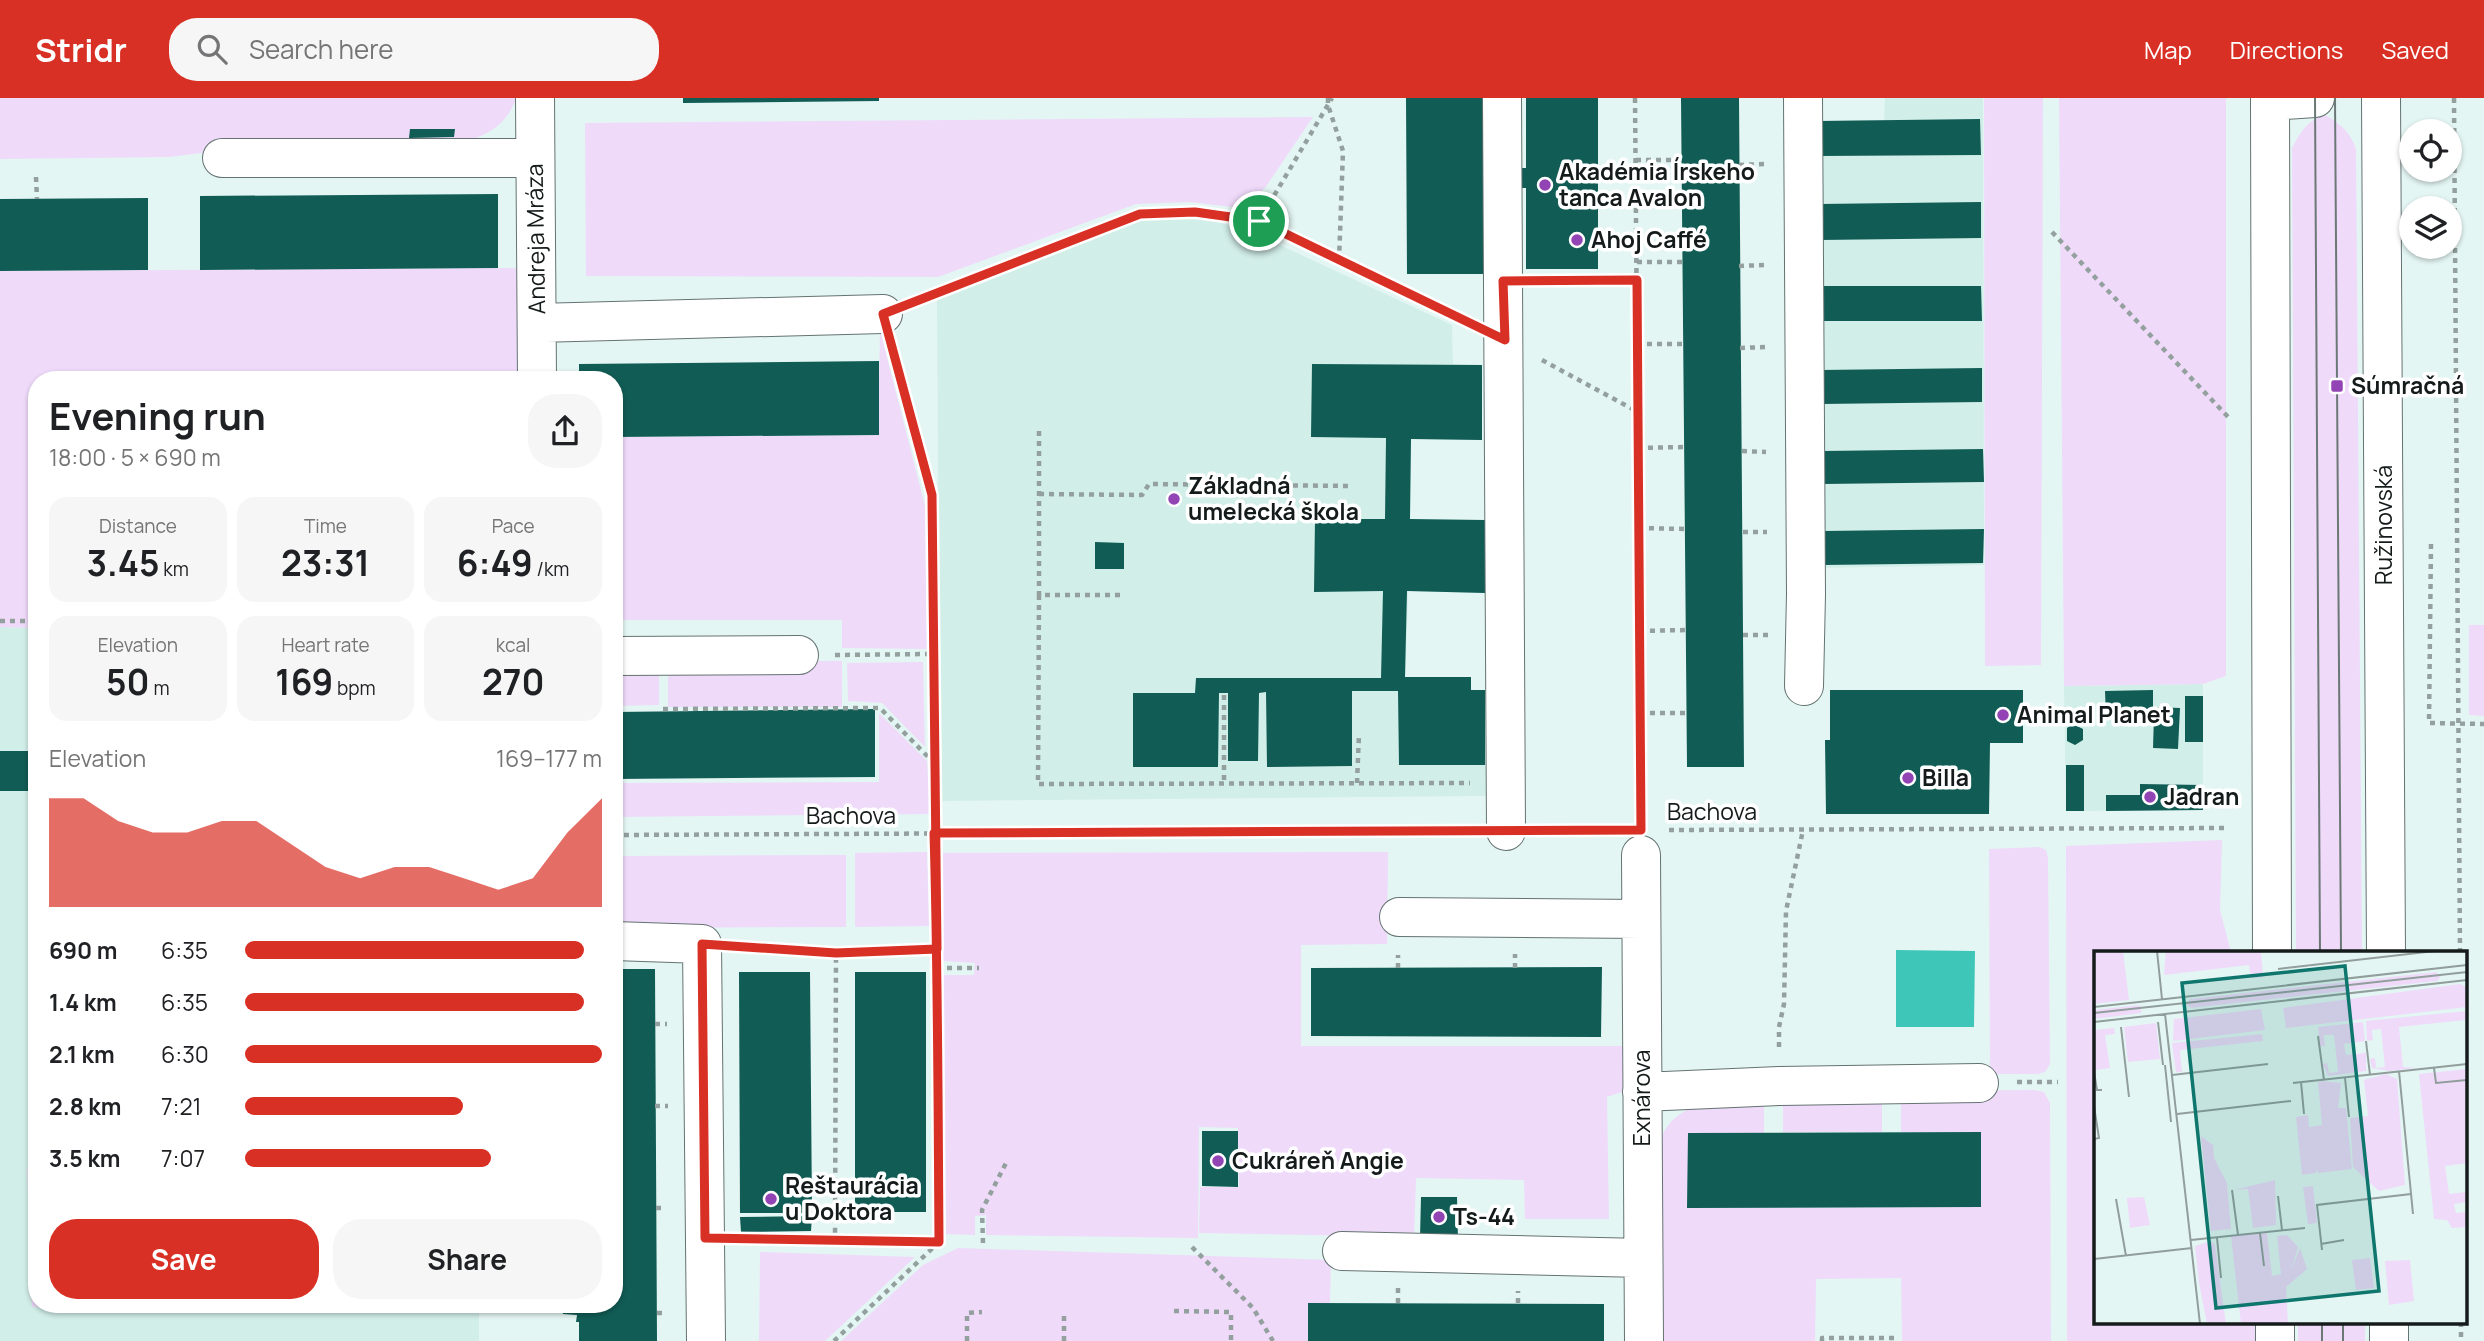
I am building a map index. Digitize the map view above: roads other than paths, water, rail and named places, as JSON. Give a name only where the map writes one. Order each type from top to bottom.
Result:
[{"type":"street","name":"Andreja Mráza","points":[[535,98],[537,371]]},
{"type":"street","points":[[1502,98],[1506,831]]},
{"type":"street","points":[[1803,98],[1806,581],[1804,686]]},
{"type":"street","points":[[2272,951],[2270,100],[2315,98]]},
{"type":"street","name":"Ružinovská","points":[[2381,98],[2386,951]]},
{"type":"street","points":[[222,158],[535,158]]},
{"type":"street","points":[[537,323],[883,314]]},
{"type":"street","points":[[623,656],[799,655]]},
{"type":"street","name":"Exnárova","points":[[1641,836],[1644,1341]]},
{"type":"street","points":[[1399,917],[1641,919]]},
{"type":"street","points":[[623,941],[702,944],[706,1341]]},
{"type":"street","points":[[1642,1092],[1779,1086],[1979,1083]]},
{"type":"street","points":[[1342,1251],[1643,1258]]},
{"type":"tram line","points":[[2315,98],[2320,951]]},
{"type":"tram line","points":[[2335,98],[2341,951]]},
{"type":"tram line","points":[[2322,1324],[2322,1341]]},
{"type":"tram line","points":[[2343,1324],[2343,1341]]},
{"type":"place","name":"Akadémia Írskeho tanca Avalon","points":[[1545,185]]},
{"type":"place","name":"Ahoj Caffé","points":[[1577,240]]},
{"type":"place","name":"Súmračná","points":[[2337,386]]},
{"type":"place","name":"Základná umelecká škola","points":[[1174,499]]},
{"type":"place","name":"Animal Planet","points":[[2003,715]]},
{"type":"place","name":"Billa","points":[[1908,778]]},
{"type":"place","name":"Jadran","points":[[2150,797]]},
{"type":"place","name":"Cukráreň Angie","points":[[1218,1161]]},
{"type":"place","name":"Reštaurácia u Doktora","points":[[771,1199]]},
{"type":"place","name":"Ts-44","points":[[1439,1217]]}]
